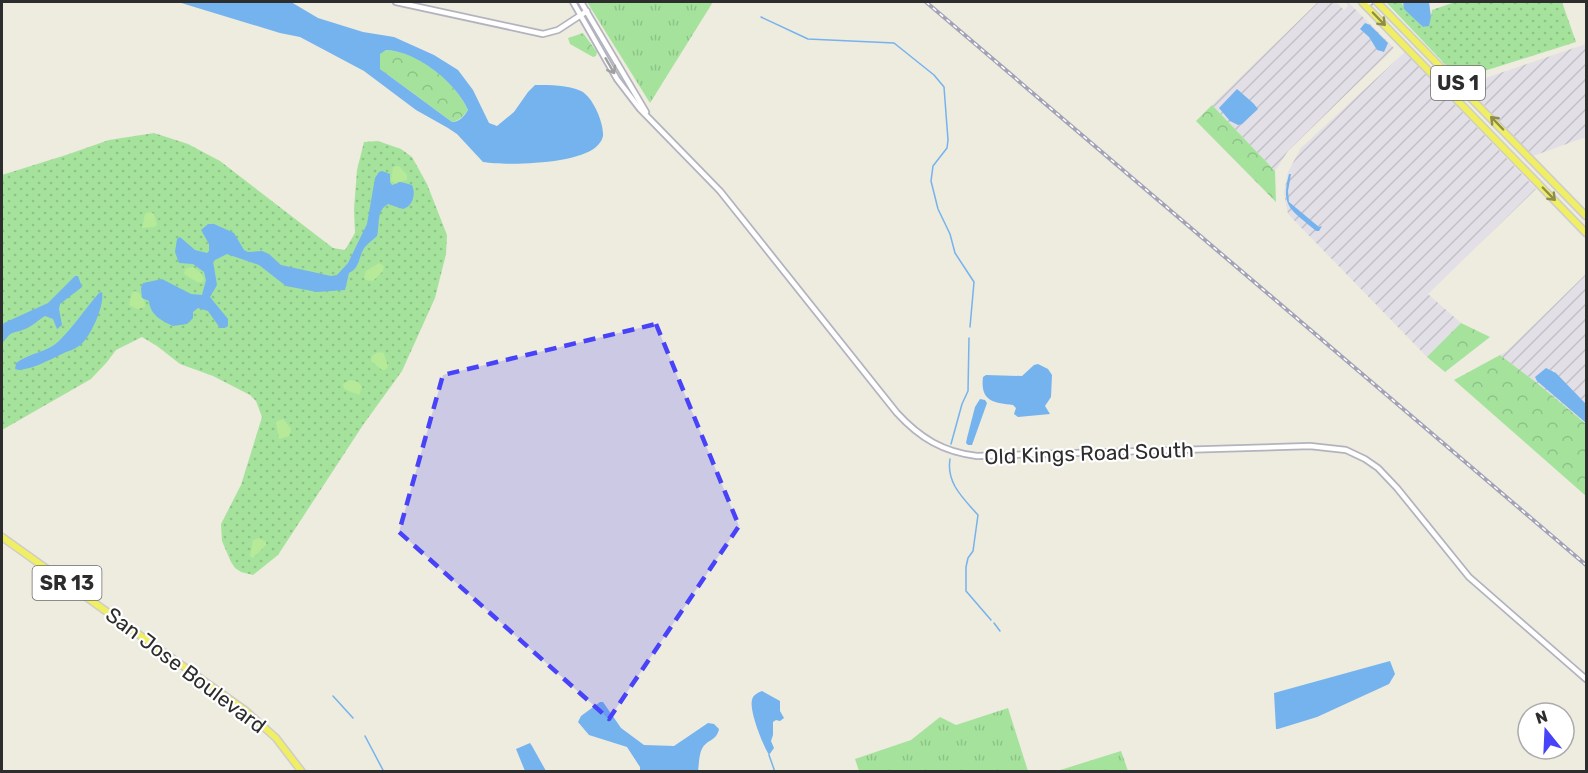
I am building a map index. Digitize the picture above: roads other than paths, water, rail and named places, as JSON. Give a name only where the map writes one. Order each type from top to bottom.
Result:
[{"type":"main road","name":"US 1","points":[[1366,2],[1587,233]]},
{"type":"main road","name":"US 1","points":[[1377,2],[1587,216]]},
{"type":"main road","points":[[1423,64],[1431,56]]},
{"type":"main road","points":[[1453,95],[1461,87]]},
{"type":"main road","points":[[1529,174],[1538,165]]},
{"type":"main road","name":"San Jose Boulevard","points":[[2,537],[246,711],[276,738],[302,771]]},
{"type":"street","points":[[396,2],[543,34],[558,30],[587,11]]},
{"type":"street","name":"Old Kings Road South","points":[[573,2],[617,79],[640,109],[720,190],[897,413],[914,431],[928,441],[949,451],[977,456],[1310,446],[1346,450],[1369,461],[1386,475],[1469,577],[1587,680]]},
{"type":"street","name":"Old Kings Road South","points":[[581,2],[649,117]]},
{"type":"water","points":[[178,2],[291,2],[318,18],[363,32],[394,37],[434,55],[458,70],[473,90],[489,123],[497,126],[514,112],[535,85],[576,89],[590,99],[597,111],[602,124],[603,138],[587,153],[574,157],[509,164],[483,162],[457,134],[416,110],[364,71],[300,37]],"holes":[[[386,50],[398,52],[422,62],[445,79],[468,110],[462,118],[452,122],[380,69],[380,54]]]},
{"type":"water","points":[[1403,2],[1429,2],[1431,17],[1429,26],[1423,27],[1404,9]]},
{"type":"water","points":[[1365,23],[1388,43],[1384,52],[1377,50],[1369,37],[1360,29]]},
{"type":"water","points":[[1237,89],[1258,109],[1238,125],[1230,121],[1219,108]]},
{"type":"water","points":[[382,171],[390,174],[392,185],[401,182],[412,185],[413,199],[403,209],[388,204],[384,207],[379,218],[377,236],[365,247],[356,268],[349,273],[345,290],[317,292],[286,286],[259,265],[227,254],[213,261],[217,285],[210,297],[228,319],[228,326],[225,328],[220,328],[208,311],[198,308],[193,312],[193,318],[187,324],[173,326],[157,317],[149,301],[142,298],[143,283],[162,279],[191,294],[202,295],[206,280],[204,272],[193,264],[179,263],[175,252],[177,239],[180,237],[195,250],[207,253],[209,244],[201,230],[208,224],[214,224],[234,233],[244,250],[248,252],[262,251],[281,265],[331,276],[337,275],[348,263],[367,224],[375,178]]},
{"type":"water","points":[[1289,174],[1291,174],[1289,202],[1319,227],[1322,226],[1319,231],[1316,231],[1290,207],[1286,194]]},
{"type":"water","points":[[75,276],[78,276],[82,287],[60,304],[62,325],[57,329],[53,319],[45,316],[29,327],[11,334],[2,344],[4,323],[48,303]]},
{"type":"water","points":[[102,292],[96,321],[88,336],[79,346],[36,366],[15,369],[16,363],[21,360],[55,345]]},
{"type":"water","points":[[1038,364],[1048,369],[1052,375],[1051,397],[1045,406],[1050,414],[1018,417],[1014,414],[1016,408],[1013,405],[994,402],[986,396],[983,377],[986,375],[1022,376]]},
{"type":"water","points":[[1546,368],[1556,373],[1586,404],[1586,423],[1537,381],[1535,377]]},
{"type":"water","points":[[980,399],[987,403],[972,445],[968,445],[966,443],[975,407]]},
{"type":"water","points":[[1390,661],[1395,674],[1389,684],[1317,717],[1276,729],[1274,693]]},
{"type":"water","points":[[762,691],[780,701],[780,711],[784,718],[773,722],[771,741],[774,748],[769,755],[757,728],[752,705],[753,697]]},
{"type":"water","points":[[603,702],[621,728],[644,745],[674,746],[708,723],[714,724],[719,729],[715,737],[702,749],[698,771],[640,771],[640,767],[627,747],[589,735],[578,722],[581,716]]},
{"type":"water","points":[[530,743],[546,771],[525,771],[516,749]]},
{"type":"waterway","points":[[761,17],[808,39],[894,43],[934,75],[944,87],[947,148],[933,166],[931,181],[938,209],[950,234],[955,253],[974,282],[970,327]]},
{"type":"waterway","points":[[951,444],[968,391],[969,338]]},
{"type":"waterway","points":[[950,459],[949,468],[953,483],[978,515],[973,551],[966,567],[966,591],[991,620]]},
{"type":"waterway","points":[[994,623],[1000,631]]},
{"type":"waterway","points":[[333,696],[353,718]]},
{"type":"waterway","points":[[365,736],[384,772]]},
{"type":"waterway","points":[[769,755],[775,772]]},
{"type":"railway","points":[[926,2],[1586,565]]}]
